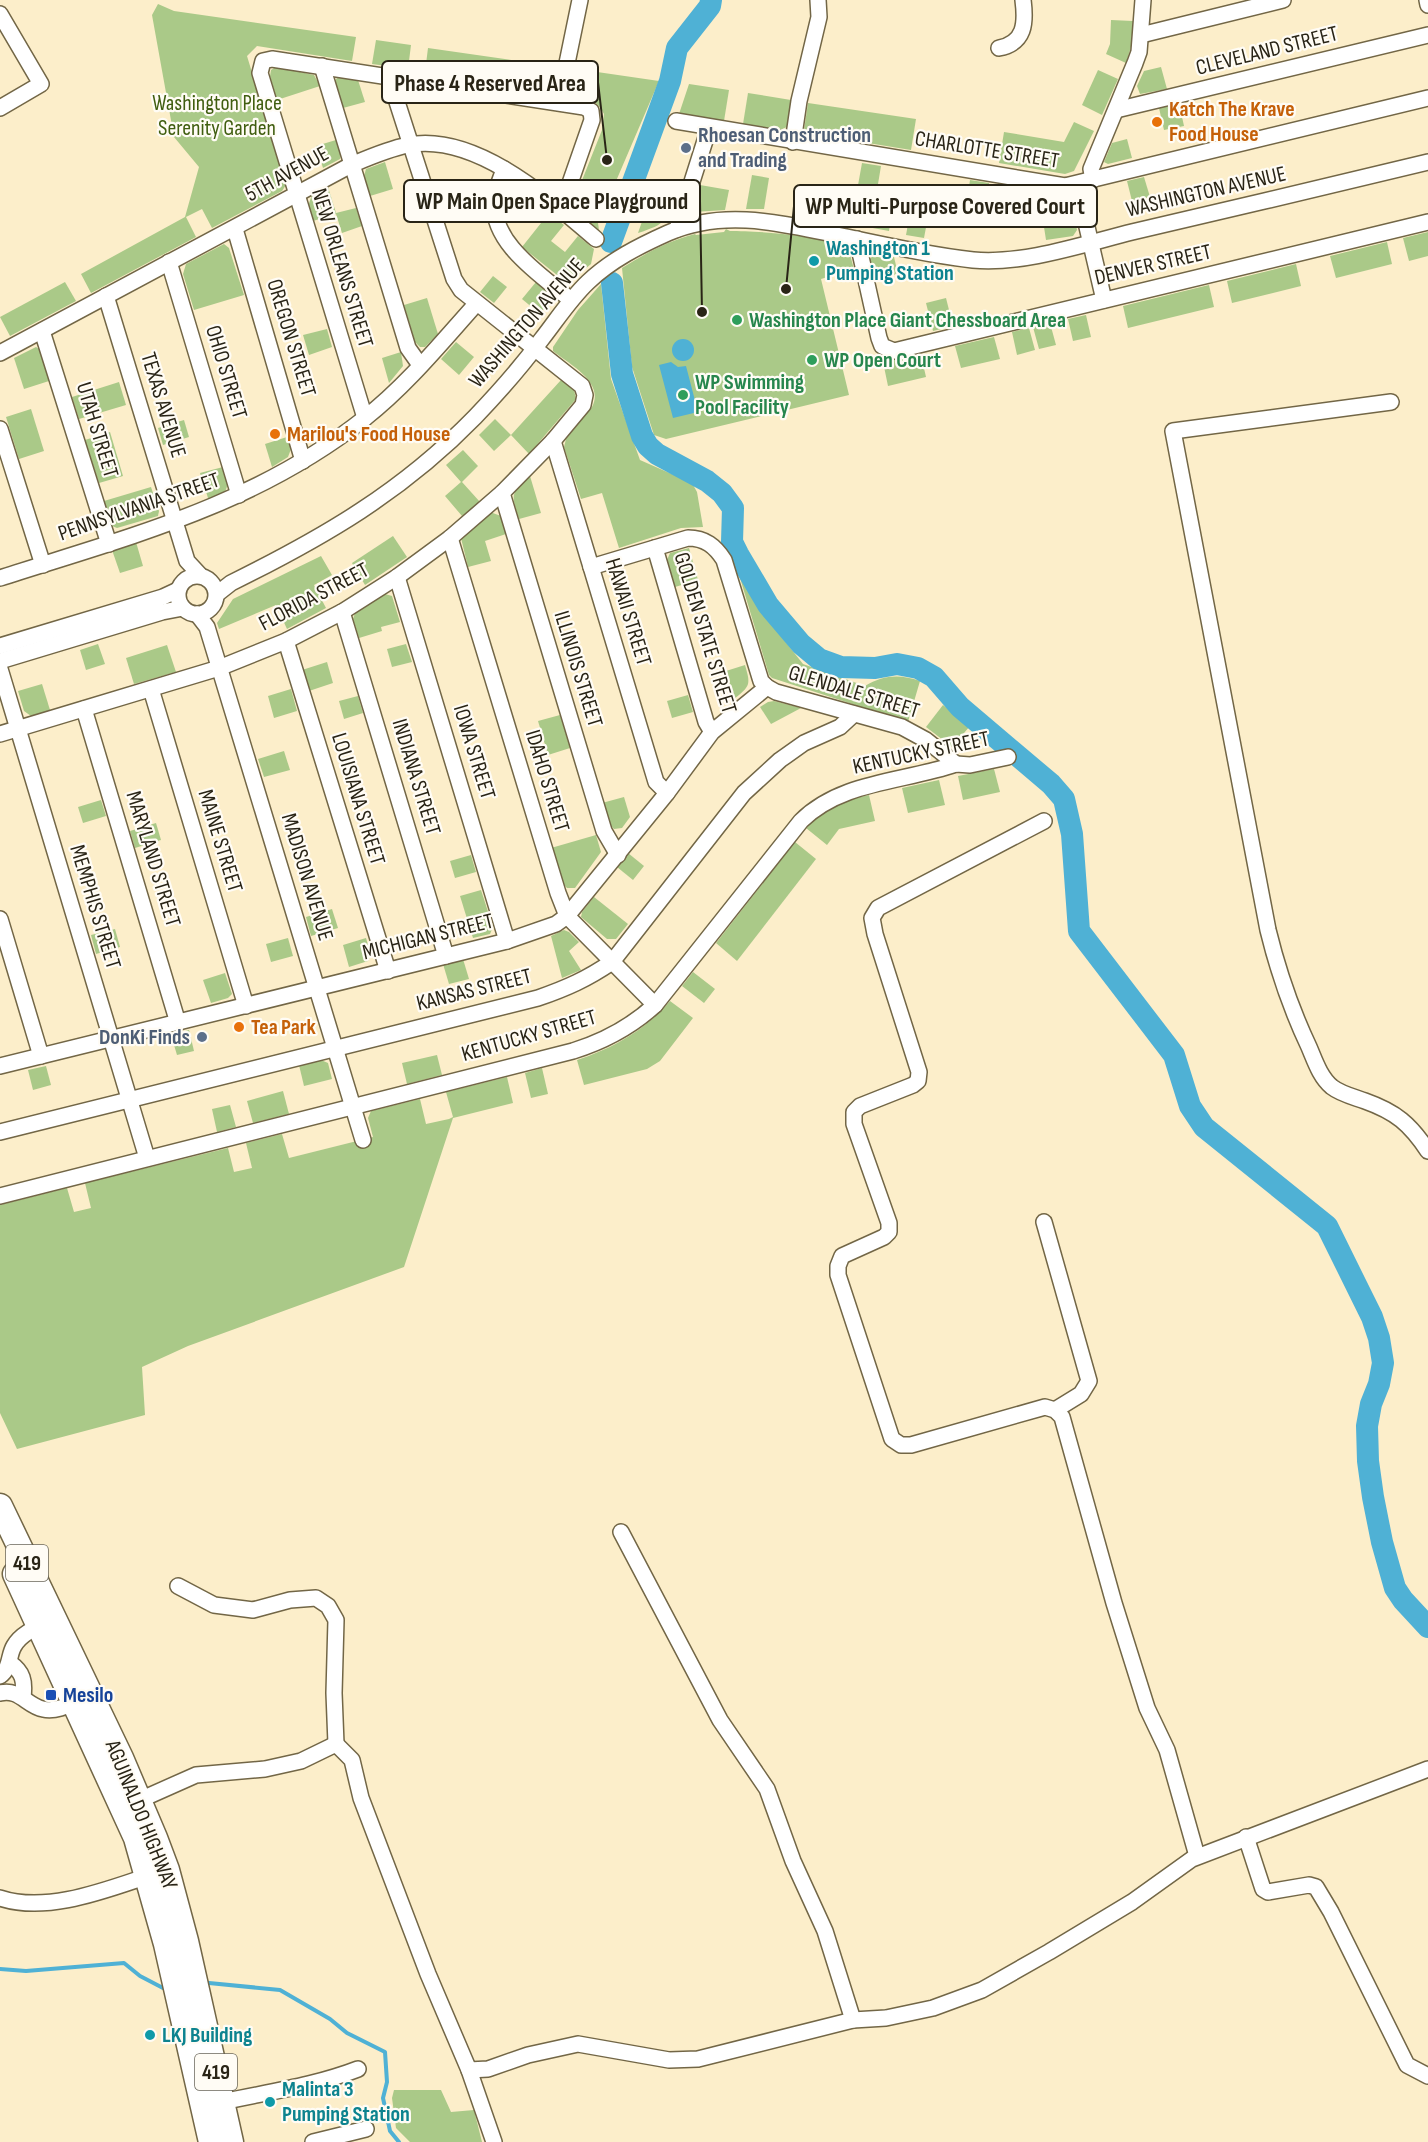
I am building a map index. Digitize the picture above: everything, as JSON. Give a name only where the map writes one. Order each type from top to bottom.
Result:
[{"type":"main road","name":"AGUINALDO HIGHWAY","points":[[0,1506],[46,1623],[131,1804],[136,1838],[157,1873],[191,1961],[231,2142]]},
{"type":"main road","name":"AGUINALDO HIGHWAY","points":[[0,1543],[46,1623]]},
{"type":"main road","name":"AGUINALDO HIGHWAY","points":[[157,1873],[166,1944],[211,2142]]},
{"type":"street","points":[[566,68],[580,0]]},
{"type":"street","points":[[793,142],[799,101],[819,18],[818,0]]},
{"type":"street","points":[[999,48],[1009,46],[1018,39],[1025,19],[1023,0]]},
{"type":"street","points":[[1093,180],[1091,169],[1135,63],[1143,0]]},
{"type":"street","points":[[1140,34],[1283,0]]},
{"type":"street","points":[[1427,0],[1428,5]]},
{"type":"street","points":[[0,14],[41,84],[0,108]]},
{"type":"street","name":"CLEVELAND STREET","points":[[1116,110],[1428,35]]},
{"type":"street","name":"NEW ORLEANS STREET","points":[[322,66],[272,59],[263,61],[260,73],[365,418]]},
{"type":"street","points":[[420,365],[408,348],[322,66],[584,107],[591,111],[592,120],[561,208]]},
{"type":"street","points":[[389,77],[454,279],[460,290],[476,304],[535,348]]},
{"type":"street","name":"CHARLOTTE STREET","points":[[676,121],[1065,186],[1428,98]]},
{"type":"street","points":[[677,229],[709,128]]},
{"type":"street","name":"5TH AVENUE","points":[[0,353],[351,165],[410,144],[460,148],[485,157],[561,208],[596,239]]},
{"type":"street","name":"WASHINGTON AVENUE","points":[[0,646],[163,597],[198,584],[231,583],[327,533],[361,512],[413,474],[477,414],[535,348],[571,300],[597,274],[621,256],[677,229],[711,221],[754,220],[787,224],[953,257],[992,261],[1010,260],[1428,162]]},
{"type":"street","points":[[504,169],[495,203],[504,239],[518,255],[571,300]]},
{"type":"street","points":[[1077,184],[1104,300]]},
{"type":"street","name":"DENVER STREET","points":[[857,239],[882,346],[888,350],[901,350],[1428,222]]},
{"type":"street","name":"OREGON STREET","points":[[235,229],[303,461]]},
{"type":"street","name":"OHIO STREET","points":[[169,262],[239,495]]},
{"type":"street","name":"TEXAS AVENUE","points":[[106,296],[187,561],[198,584]]},
{"type":"street","name":"PENNSYLVANIA STREET","points":[[0,578],[175,522],[239,495],[303,461],[365,418],[420,365],[476,304]]},
{"type":"street","name":"UTAH STREET","points":[[42,331],[109,544]]},
{"type":"street","name":"FLORIDA STREET","points":[[0,734],[219,668],[286,641],[342,612],[397,577],[450,538],[502,493],[553,441],[583,405],[585,395],[582,386],[535,348]]},
{"type":"street","points":[[1391,402],[1173,431],[1268,930],[1284,987],[1298,1024],[1326,1081],[1339,1091],[1397,1115],[1416,1134],[1428,1151]]},
{"type":"street","points":[[0,429],[43,565]]},
{"type":"street","name":"HAWAII STREET","points":[[553,441],[656,782],[667,793]]},
{"type":"street","name":"ILLINOIS STREET","points":[[502,493],[604,831],[618,855]]},
{"type":"street","name":"IDAHO STREET","points":[[450,538],[567,916],[655,1005]]},
{"type":"street","points":[[591,567],[688,538],[700,538],[718,551],[724,560],[760,681],[767,687]]},
{"type":"street","name":"GOLDEN STATE STREET","points":[[655,548],[706,722],[712,732]]},
{"type":"street","name":"IOWA STREET","points":[[397,577],[507,940]]},
{"type":"street","points":[[0,662],[167,610],[196,611],[213,606],[198,584],[179,603],[196,611]]},
{"type":"street","name":"MADISON AVENUE","points":[[196,611],[207,627],[363,1140]]},
{"type":"street","name":"INDIANA STREET","points":[[342,612],[446,956]]},
{"type":"street","name":"LOUISIANA STREET","points":[[286,641],[388,970]]},
{"type":"street","name":"MEMPHIS STREET","points":[[0,669],[147,1158]]},
{"type":"street","name":"MICHIGAN STREET","points":[[0,1066],[317,989],[507,940],[556,924],[567,916],[618,855],[712,732],[767,687]]},
{"type":"street","name":"GLENDALE STREET","points":[[767,687],[776,692],[914,732],[956,764]]},
{"type":"street","name":"MAINE STREET","points":[[151,688],[246,1006]]},
{"type":"street","name":"MARYLAND STREET","points":[[84,709],[178,1023]]},
{"type":"street","name":"KANSAS STREET","points":[[0,1132],[538,998],[587,979],[612,962],[744,793],[761,776],[804,743],[840,727],[854,714]]},
{"type":"street","name":"KENTUCKY STREET","points":[[0,1196],[594,1044],[627,1028],[655,1005],[801,820],[814,808],[852,791],[956,764],[970,765],[1008,757]]},
{"type":"street","points":[[1044,821],[878,908],[872,918],[875,934],[919,1072],[918,1081],[913,1085],[860,1106],[854,1112],[854,1124],[889,1223],[889,1232],[884,1237],[843,1256],[838,1266],[838,1275],[892,1439],[901,1445],[911,1445],[1046,1407],[1055,1410],[1062,1417],[1114,1603],[1148,1708],[1167,1750],[1197,1856]]},
{"type":"street","points":[[0,919],[41,1056]]},
{"type":"street","points":[[1044,1222],[1089,1380],[1081,1394],[1055,1410]]},
{"type":"street","points":[[621,1532],[720,1720],[767,1789],[793,1861],[825,1931],[853,2020]]},
{"type":"street","points":[[178,1586],[214,1605],[253,1610],[290,1600],[316,1598],[328,1606],[336,1620],[334,1693],[336,1744],[352,1760],[361,1798],[428,1974],[469,2070],[494,2142]]},
{"type":"street","points":[[0,1676],[10,1663],[14,1646],[22,1636],[46,1623]]},
{"type":"street","points":[[10,1663],[23,1675],[23,1697]]},
{"type":"street","points":[[0,1693],[14,1692],[42,1709],[58,1709],[82,1700]]},
{"type":"street","points":[[131,1804],[196,1775],[266,1769],[301,1761],[336,1744]]},
{"type":"street","points":[[469,2070],[488,2069],[528,2055],[578,2044],[669,2060],[698,2059],[853,2020],[886,2018],[933,2007],[982,1990],[1132,1902],[1197,1856],[1428,1769]]},
{"type":"street","points":[[1246,1837],[1263,1889],[1268,1892],[1310,1885],[1316,1887],[1331,1912],[1407,2065],[1428,2076]]},
{"type":"street","points":[[0,1898],[31,1904],[69,1899],[119,1887],[157,1873]]},
{"type":"street","points":[[222,2102],[287,2090],[332,2079],[358,2069]]},
{"type":"street","points":[[313,2142],[366,2128]]},
{"type":"green space","name":"Washington Place Serenity Garden","points":[[158,4],[174,11],[356,37],[352,61],[257,46],[247,56],[286,185],[282,191],[212,228],[202,209],[186,217],[196,237],[91,293],[81,274],[185,217],[199,167],[174,137],[152,15]]},
{"type":"green space","points":[[1111,20],[1133,21],[1131,47],[1126,63],[1106,54],[1110,44]]},
{"type":"green space","points":[[376,40],[411,45],[408,69],[372,64]]},
{"type":"green space","points":[[428,48],[518,61],[515,86],[425,72]]},
{"type":"green space","points":[[556,66],[659,81],[598,223],[599,230],[576,213],[573,203],[602,130],[604,114],[595,102],[583,96],[553,92]]},
{"type":"green space","points":[[276,67],[314,75],[320,86],[277,100],[270,76],[271,70]]},
{"type":"green space","points":[[1161,67],[1167,89],[1140,94],[1137,86],[1144,71]]},
{"type":"green space","points":[[1098,70],[1118,79],[1102,115],[1082,105]]},
{"type":"green space","points":[[339,77],[358,80],[365,102],[343,108],[335,83]]},
{"type":"green space","points":[[689,84],[729,90],[724,121],[679,114]]},
{"type":"green space","points":[[748,93],[791,100],[787,127],[780,130],[743,124]]},
{"type":"green space","points":[[808,103],[916,119],[911,150],[806,133],[804,130]]},
{"type":"green space","points":[[1179,103],[1184,126],[1164,130],[1159,108]]},
{"type":"green space","points":[[1074,122],[1094,131],[1074,171],[1065,174],[999,163],[1004,132],[1064,142]]},
{"type":"green space","points":[[1127,139],[1132,158],[1108,164],[1104,162],[1112,143]]},
{"type":"green space","points":[[336,140],[341,154],[340,159],[323,168],[316,146]]},
{"type":"green space","points":[[385,162],[393,189],[370,196],[364,176],[366,169]]},
{"type":"green space","points":[[862,163],[881,166],[876,196],[894,199],[889,231],[851,224]]},
{"type":"green space","points":[[752,175],[769,178],[764,209],[746,209]]},
{"type":"green space","points":[[1144,177],[1150,197],[1132,201],[1127,181]]},
{"type":"green space","points":[[970,180],[989,183],[986,215],[965,212]]},
{"type":"green space","points":[[700,185],[729,190],[725,210],[694,212],[693,208]]},
{"type":"green space","points":[[328,187],[336,213],[356,208],[362,226],[342,233],[336,214],[313,221],[308,206],[312,195]]},
{"type":"green space","points":[[654,187],[676,194],[673,203],[660,224],[638,233]]},
{"type":"green space","points":[[1045,190],[1065,193],[1070,197],[1077,230],[1073,236],[1046,240],[1042,214]]},
{"type":"green space","points":[[912,202],[930,206],[924,238],[906,235]]},
{"type":"green space","points":[[549,213],[564,225],[551,241],[565,252],[578,236],[594,249],[591,264],[573,279],[562,279],[522,247]]},
{"type":"green space","points":[[726,229],[810,238],[826,241],[849,251],[854,269],[821,279],[849,395],[666,439],[654,435],[632,367],[622,268],[676,240],[695,234],[724,232]]},
{"type":"green space","points":[[1428,232],[1428,256],[1409,261],[1403,238]]},
{"type":"green space","points":[[1387,242],[1392,264],[1336,278],[1330,256]]},
{"type":"green space","points":[[224,244],[229,248],[244,295],[194,310],[183,274],[186,264]]},
{"type":"green space","points":[[873,253],[894,257],[898,274],[875,279],[870,260]]},
{"type":"green space","points":[[1296,264],[1301,286],[1232,303],[1227,281]]},
{"type":"green space","points":[[493,276],[507,287],[494,303],[480,292]]},
{"type":"green space","points":[[65,282],[76,301],[10,336],[0,317]]},
{"type":"green space","points":[[536,282],[551,295],[551,300],[540,314],[522,299]]},
{"type":"green space","points":[[601,284],[611,379],[640,460],[692,483],[697,492],[703,527],[681,528],[619,548],[602,493],[581,499],[564,447],[566,439],[592,407],[595,398],[594,390],[584,375],[553,351],[553,347],[578,310]]},
{"type":"green space","points":[[1209,285],[1214,307],[1128,328],[1123,306]]},
{"type":"green space","points":[[427,298],[438,334],[425,347],[420,347],[415,342],[404,305]]},
{"type":"green space","points":[[946,298],[953,326],[933,331],[926,303]]},
{"type":"green space","points":[[1086,315],[1091,337],[1073,341],[1068,319]]},
{"type":"green space","points":[[1050,323],[1056,345],[1039,349],[1033,327]]},
{"type":"green space","points":[[1029,328],[1035,350],[1017,355],[1012,332]]},
{"type":"green space","points":[[327,329],[332,347],[309,355],[303,335]]},
{"type":"green space","points":[[994,337],[1000,359],[961,368],[955,346]]},
{"type":"green space","points":[[456,342],[474,357],[459,375],[441,359]]},
{"type":"green space","points":[[36,347],[39,349],[49,381],[24,389],[14,358]]},
{"type":"green space","points":[[401,352],[403,366],[389,383],[382,358]]},
{"type":"green space","points":[[921,355],[926,377],[888,386],[882,357],[902,359]]},
{"type":"green space","points":[[561,380],[574,390],[576,399],[529,454],[511,435]]},
{"type":"green space","points":[[119,382],[126,405],[79,419],[72,397]]},
{"type":"green space","points":[[31,409],[44,451],[19,459],[6,417]]},
{"type":"green space","points":[[495,419],[511,435],[494,451],[479,435]]},
{"type":"green space","points":[[184,420],[189,437],[163,445],[158,428]]},
{"type":"green space","points":[[110,432],[123,476],[99,483],[85,440]]},
{"type":"green space","points":[[287,437],[291,449],[288,457],[272,467],[265,444]]},
{"type":"green space","points":[[463,450],[478,466],[462,482],[480,502],[462,516],[445,496],[461,482],[446,465]]},
{"type":"green space","points":[[223,467],[228,484],[225,492],[209,501],[200,473]]},
{"type":"green space","points":[[530,476],[541,513],[519,519],[514,495]]},
{"type":"green space","points":[[151,487],[159,511],[158,516],[117,528],[112,526],[104,501]]},
{"type":"green space","points":[[490,512],[501,516],[506,534],[485,541],[491,561],[468,567],[461,538]]},
{"type":"green space","points":[[393,536],[407,557],[365,585],[352,563]]},
{"type":"green space","points":[[136,542],[143,566],[120,573],[112,550]]},
{"type":"green space","points":[[689,548],[698,580],[675,587],[667,560],[670,553]]},
{"type":"green space","points":[[732,551],[766,617],[803,664],[865,686],[892,677],[906,677],[920,681],[908,722],[772,678],[769,675]]},
{"type":"green space","points":[[321,556],[332,575],[314,585],[326,608],[287,629],[276,605],[219,629],[217,623],[233,599]]},
{"type":"green space","points":[[385,594],[392,596],[400,622],[381,627],[382,631],[359,638],[353,619],[355,613]]},
{"type":"green space","points":[[98,644],[105,664],[86,670],[80,650]]},
{"type":"green space","points":[[406,644],[412,662],[392,667],[387,649]]},
{"type":"green space","points":[[167,645],[176,672],[134,684],[126,658]]},
{"type":"green space","points":[[327,662],[333,683],[309,691],[302,670]]},
{"type":"green space","points":[[745,665],[748,685],[734,699],[726,671]]},
{"type":"green space","points":[[42,684],[50,710],[31,716],[24,711],[18,691]]},
{"type":"green space","points":[[291,689],[297,711],[274,718],[268,696]]},
{"type":"green space","points":[[688,695],[693,712],[672,718],[667,701]]},
{"type":"green space","points":[[358,696],[363,713],[344,719],[339,701]]},
{"type":"green space","points":[[774,701],[801,708],[771,724],[760,707]]},
{"type":"green space","points":[[943,705],[970,726],[952,747],[926,727]]},
{"type":"green space","points":[[560,715],[570,748],[548,755],[538,721]]},
{"type":"green space","points":[[284,751],[290,770],[264,777],[258,759]]},
{"type":"green space","points":[[994,769],[1000,792],[963,800],[958,776]]},
{"type":"green space","points":[[939,780],[945,805],[908,813],[902,788]]},
{"type":"green space","points":[[869,795],[875,821],[839,829],[827,845],[806,828],[834,806]]},
{"type":"green space","points":[[624,797],[630,817],[622,828],[614,829],[608,823],[602,803]]},
{"type":"green space","points":[[101,800],[106,816],[83,823],[78,807]]},
{"type":"green space","points":[[156,823],[161,840],[135,848],[130,831]]},
{"type":"green space","points":[[596,835],[601,852],[575,888],[567,888],[562,883],[551,848]]},
{"type":"green space","points":[[795,842],[816,859],[737,961],[716,943]]},
{"type":"green space","points":[[628,853],[644,866],[633,880],[617,867]]},
{"type":"green space","points":[[471,855],[476,872],[455,878],[450,861]]},
{"type":"green space","points":[[481,890],[493,927],[490,934],[473,938],[460,896]]},
{"type":"green space","points":[[594,897],[628,924],[616,939],[607,939],[581,917],[582,912]]},
{"type":"green space","points":[[332,909],[338,928],[311,936],[306,917]]},
{"type":"green space","points":[[115,929],[120,947],[96,954],[91,935]]},
{"type":"green space","points":[[564,930],[579,942],[569,951],[581,970],[562,978],[551,936]]},
{"type":"green space","points":[[288,938],[293,956],[271,962],[266,944]]},
{"type":"green space","points":[[366,938],[371,955],[368,961],[349,967],[343,945]]},
{"type":"green space","points":[[463,959],[469,979],[449,984],[443,964]]},
{"type":"green space","points":[[693,972],[715,989],[704,1003],[682,986]]},
{"type":"green space","points":[[225,973],[232,994],[228,998],[211,1003],[203,980]]},
{"type":"green space","points":[[670,1001],[693,1018],[660,1061],[647,1069],[584,1085],[577,1060],[604,1050],[628,1037],[650,1021]]},
{"type":"green space","points":[[189,1030],[194,1051],[177,1055],[171,1035]]},
{"type":"green space","points":[[437,1055],[442,1075],[407,1084],[402,1063]]},
{"type":"green space","points":[[321,1060],[328,1063],[332,1079],[304,1086],[299,1065]]},
{"type":"green space","points":[[46,1066],[51,1085],[33,1090],[28,1070]]},
{"type":"green space","points":[[542,1068],[548,1094],[531,1098],[525,1073]]},
{"type":"green space","points":[[507,1077],[513,1103],[453,1118],[404,1267],[188,1346],[142,1367],[145,1415],[17,1449],[0,1413],[0,1205],[67,1188],[74,1212],[91,1208],[85,1183],[228,1148],[234,1172],[252,1168],[246,1143],[282,1134],[289,1158],[373,1137],[368,1118],[371,1111],[420,1099],[426,1124],[449,1119],[453,1117],[446,1092]]},
{"type":"green space","points":[[283,1091],[289,1114],[253,1123],[247,1101]]},
{"type":"green space","points":[[230,1105],[236,1127],[217,1132],[212,1109]]},
{"type":"green space","points":[[394,2090],[441,2090],[451,2112],[474,2110],[482,2142],[410,2142],[396,2128],[392,2098]]},
{"type":"water","points":[[683,339],[691,342],[694,350],[691,358],[683,361],[675,358],[672,350],[675,342]]},
{"type":"water","points":[[671,362],[678,367],[686,366],[698,412],[673,418],[659,365]]},
{"type":"waterway","points":[[611,242],[670,81],[677,48],[710,6],[711,0]]},
{"type":"waterway","points":[[612,283],[622,374],[642,436],[657,454],[707,481],[722,493],[733,508],[732,542],[768,605],[801,644],[819,659],[841,667],[875,668],[897,664],[918,668],[934,677],[960,707],[1051,784],[1064,799],[1072,834],[1079,931],[1174,1055],[1190,1106],[1204,1127],[1327,1226],[1372,1317],[1379,1338],[1383,1363],[1367,1426],[1368,1461],[1382,1542],[1395,1588],[1428,1627]]},
{"type":"waterway","points":[[0,1969],[26,1971],[124,1963],[140,1976],[163,1988]]},
{"type":"waterway","points":[[209,1983],[280,1990],[330,2019],[347,2033],[385,2052],[387,2082],[383,2098],[390,2131],[399,2142]]},
{"type":"place","name":"Katch The Krave Food House","points":[[1157,122]]},
{"type":"place","name":"Rhoesan Construction and Trading","points":[[686,148]]},
{"type":"place","name":"Phase 4 Reserved Area","points":[[607,160]]},
{"type":"place","name":"Washington 1 Pumping Station","points":[[814,261]]},
{"type":"place","name":"WP Multi-Purpose Covered Court","points":[[786,289]]},
{"type":"place","name":"WP Main Open Space Playground","points":[[702,312]]},
{"type":"place","name":"Washington Place Giant Chessboard Area","points":[[737,320]]},
{"type":"place","name":"WP Open Court","points":[[812,360]]},
{"type":"place","name":"WP Swimming Pool Facility","points":[[683,395]]},
{"type":"place","name":"Marilou's Food House","points":[[275,434]]},
{"type":"place","name":"Tea Park","points":[[239,1027]]},
{"type":"place","name":"DonKi Finds","points":[[202,1037]]},
{"type":"place","name":"Mesilo","points":[[51,1695]]},
{"type":"place","name":"LKJ Building","points":[[150,2035]]},
{"type":"place","name":"Malinta 3 Pumping Station","points":[[270,2102]]}]
